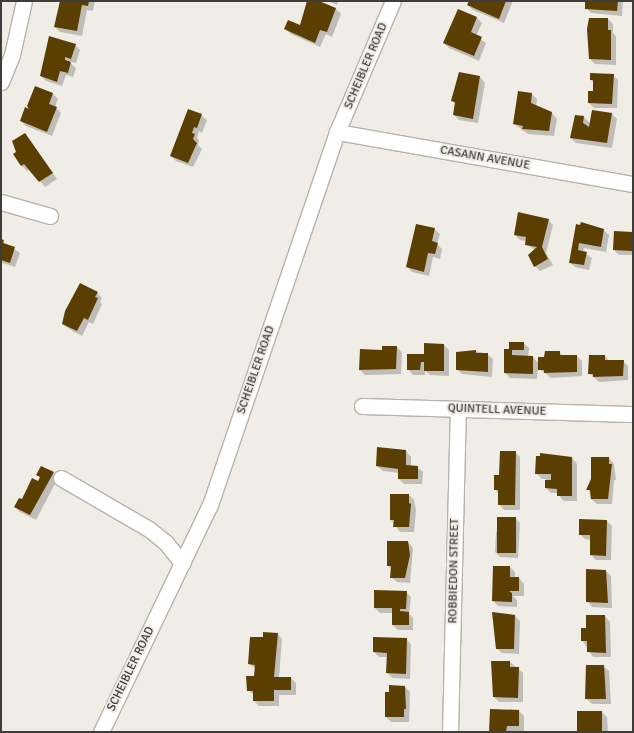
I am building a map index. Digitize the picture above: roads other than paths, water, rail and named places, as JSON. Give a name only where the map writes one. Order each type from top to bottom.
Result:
[{"type":"street","points":[[1,82],[12,55],[24,1]]},
{"type":"street","name":"SCHEIBLER ROAD","points":[[101,732],[210,505],[337,132],[393,1]]},
{"type":"street","name":"CASANN AVENUE","points":[[337,132],[633,184]]},
{"type":"street","points":[[1,202],[50,216]]},
{"type":"street","name":"QUINTELL AVENUE","points":[[362,406],[633,414]]},
{"type":"street","name":"ROBBIEDON STREET","points":[[450,732],[458,409]]},
{"type":"street","points":[[61,478],[149,529],[166,542],[182,563]]}]
